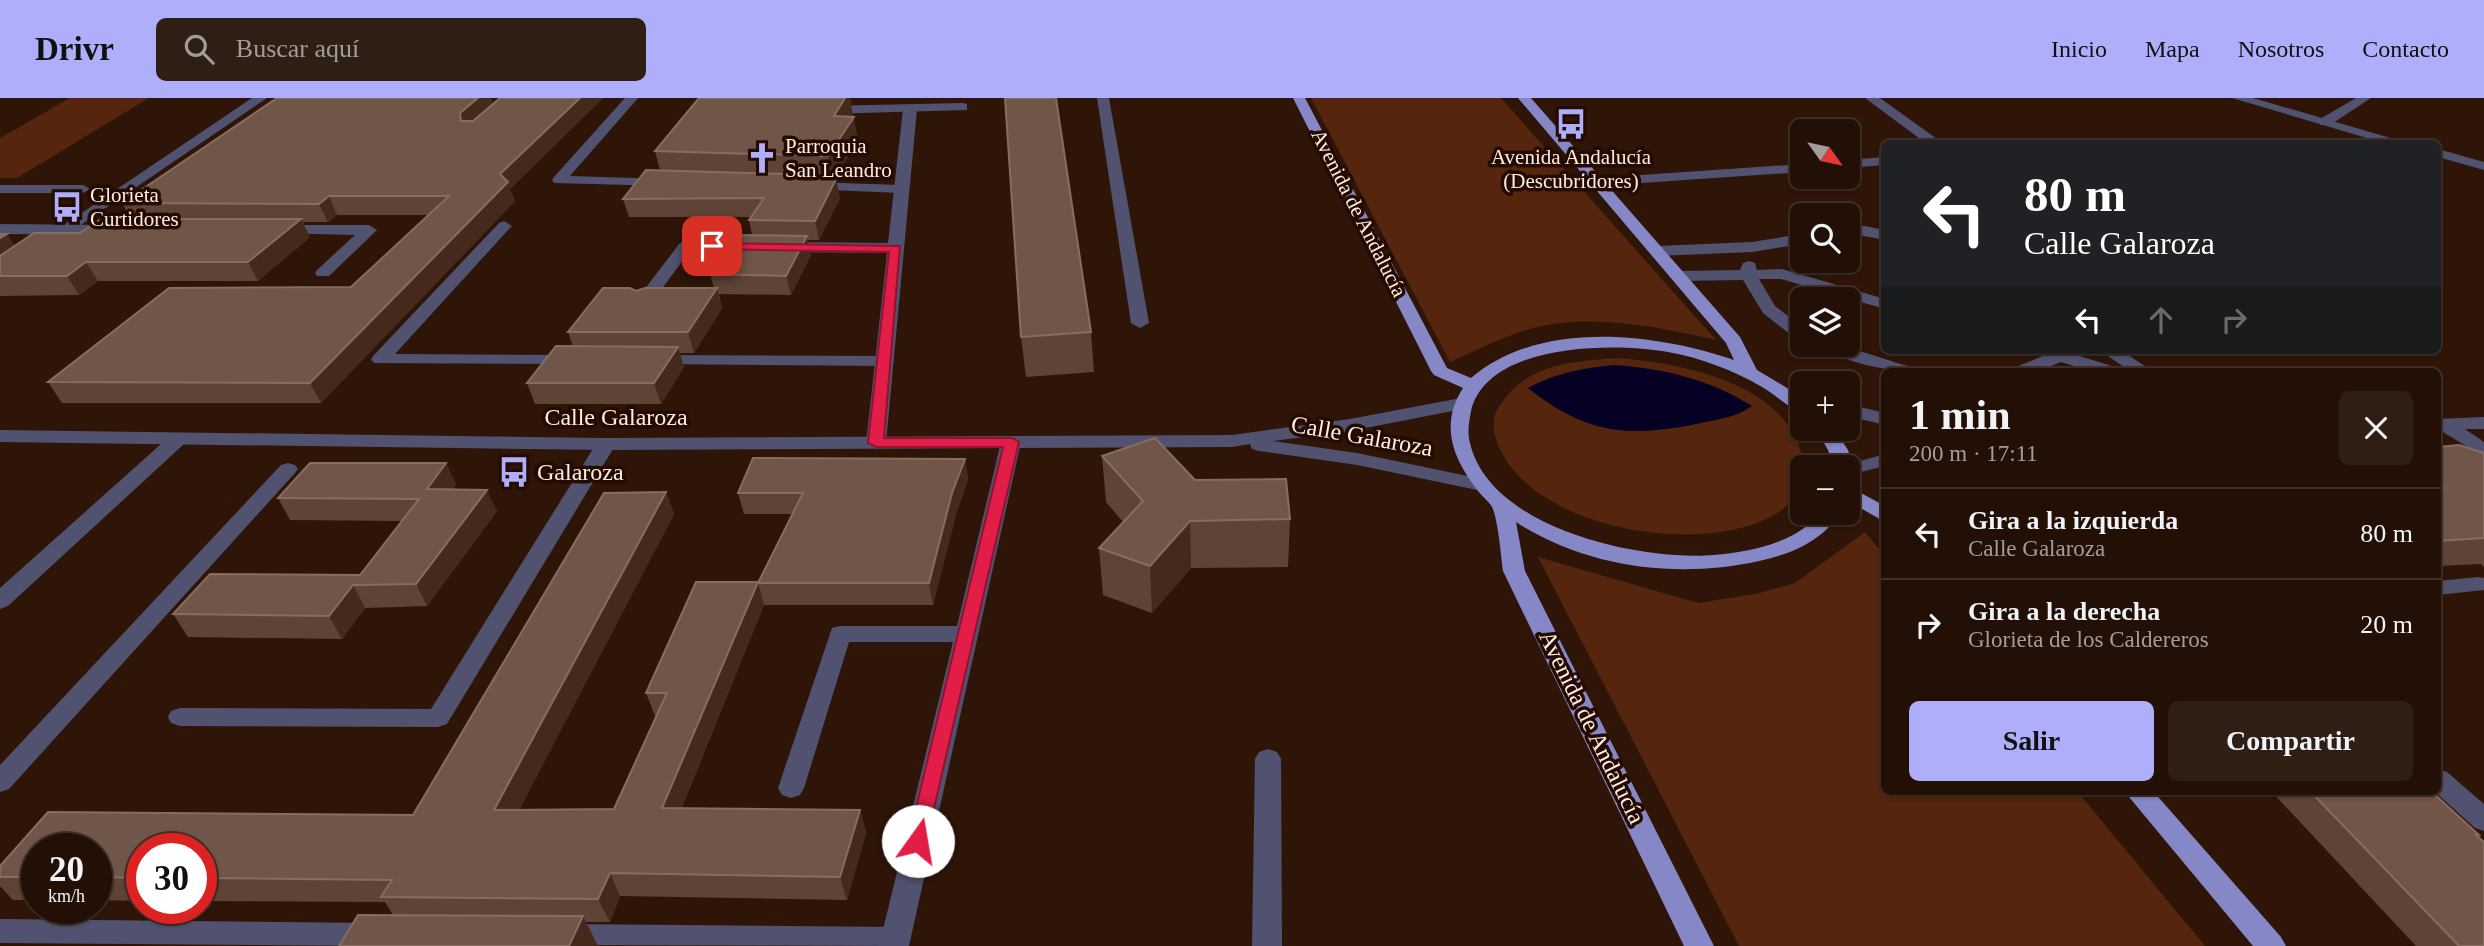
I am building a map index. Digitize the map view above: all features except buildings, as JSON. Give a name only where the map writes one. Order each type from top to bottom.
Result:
[{"type":"main road","name":"Avenida de Andalucía","points":[[1300,98],[1440,371],[1473,386]]},
{"type":"main road","points":[[1524,98],[1734,341],[1749,372]]},
{"type":"main road","points":[[1790,396],[1749,372],[1698,354],[1644,344],[1591,342],[1543,349],[1502,364],[1473,386],[1461,404],[1458,443],[1482,485],[1502,504],[1550,533],[1598,549],[1675,563],[1739,560],[1790,545],[1819,525]]},
{"type":"main road","points":[[1860,500],[1881,513]]},
{"type":"main road","name":"Avenida de Andalucía","points":[[1502,504],[1514,570],[1699,946]]},
{"type":"main road","points":[[2140,795],[2271,946]]},
{"type":"street","points":[[0,275],[261,98]]},
{"type":"street","points":[[632,98],[559,180],[681,183]]},
{"type":"street","points":[[1103,98],[1140,323]]},
{"type":"street","points":[[1871,98],[1931,140]]},
{"type":"street","points":[[2238,98],[2390,140]]},
{"type":"street","points":[[2325,122],[2365,98]]},
{"type":"street","points":[[805,110],[962,107]]},
{"type":"street","points":[[876,443],[911,109]]},
{"type":"street","points":[[2441,154],[2484,166]]},
{"type":"street","points":[[1860,163],[1881,161]]},
{"type":"street","points":[[1597,182],[1790,169]]},
{"type":"street","points":[[790,186],[901,188]]},
{"type":"street","points":[[0,189],[83,189]]},
{"type":"street","points":[[504,226],[380,359],[587,360]]},
{"type":"street","points":[[0,229],[133,230]]},
{"type":"street","points":[[258,230],[369,230],[323,273]]},
{"type":"street","points":[[1860,230],[1881,234]]},
{"type":"street","points":[[1657,251],[1752,247],[1790,241]]},
{"type":"street","points":[[642,303],[686,246],[895,248]]},
{"type":"street","points":[[1752,247],[1748,275],[1769,309],[1790,326]]},
{"type":"street","points":[[1678,276],[1782,274],[1881,303]]},
{"type":"street","points":[[2028,368],[2059,354]]},
{"type":"street","points":[[2064,354],[2101,368]]},
{"type":"street","points":[[2115,354],[2138,368]]},
{"type":"street","points":[[1855,357],[1894,368]]},
{"type":"street","points":[[642,360],[885,361]]},
{"type":"street","name":"Calle Galaroza","points":[[0,436],[606,444],[1232,441],[1350,425],[1461,404]]},
{"type":"street","points":[[1860,413],[1881,418]]},
{"type":"street","points":[[2441,424],[2484,423]]},
{"type":"street","points":[[2441,424],[2484,451]]},
{"type":"street","points":[[0,601],[177,440]]},
{"type":"street","name":"Calle Galaroza","points":[[1232,441],[1357,459],[1482,485]]},
{"type":"street","points":[[532,936],[895,943],[1012,442]]},
{"type":"street","points":[[180,717],[438,718],[606,444]]},
{"type":"street","points":[[1860,466],[1881,461]]},
{"type":"street","points":[[0,782],[288,469]]},
{"type":"street","points":[[2441,588],[2478,584]]},
{"type":"street","points":[[790,788],[840,634],[967,634]]},
{"type":"street","points":[[1268,759],[1268,946]]},
{"type":"street","points":[[2441,782],[2484,820]]},
{"type":"street","points":[[0,931],[406,935]]},
{"type":"shaded area","points":[[70,98],[149,98],[17,178],[0,178],[0,138]]},
{"type":"shaded area","points":[[1311,98],[1501,98],[1716,340],[1643,326],[1568,322],[1520,332],[1450,362]]},
{"type":"shaded area","points":[[1621,358],[1666,364],[1715,377],[1759,398],[1777,412],[1790,429],[1790,441],[1794,441],[1799,455],[1790,455],[1788,505],[1751,525],[1701,534],[1643,531],[1586,517],[1537,492],[1500,450],[1494,427],[1495,415],[1508,394],[1521,382],[1551,368],[1585,361]]},
{"type":"shaded area","points":[[1615,365],[1651,369],[1703,382],[1752,406],[1734,415],[1701,423],[1630,431],[1590,424],[1549,404],[1528,388],[1570,372]]},
{"type":"shaded area","points":[[1865,532],[1881,551],[1881,795],[2080,795],[2205,946],[1739,946],[1538,557],[1698,603],[1755,594],[1795,583]]},
{"type":"place","name":"Avenida Andalucía (Descubridores)","points":[[1571,124]]},
{"type":"place","name":"Parroquia San Leandro","points":[[762,158]]},
{"type":"place","name":"Glorieta Curtidores","points":[[67,207]]},
{"type":"place","name":"Galaroza","points":[[514,472]]},
{"type":"route","points":[[712,246],[895,248],[876,443],[1012,442],[918,841]]}]
